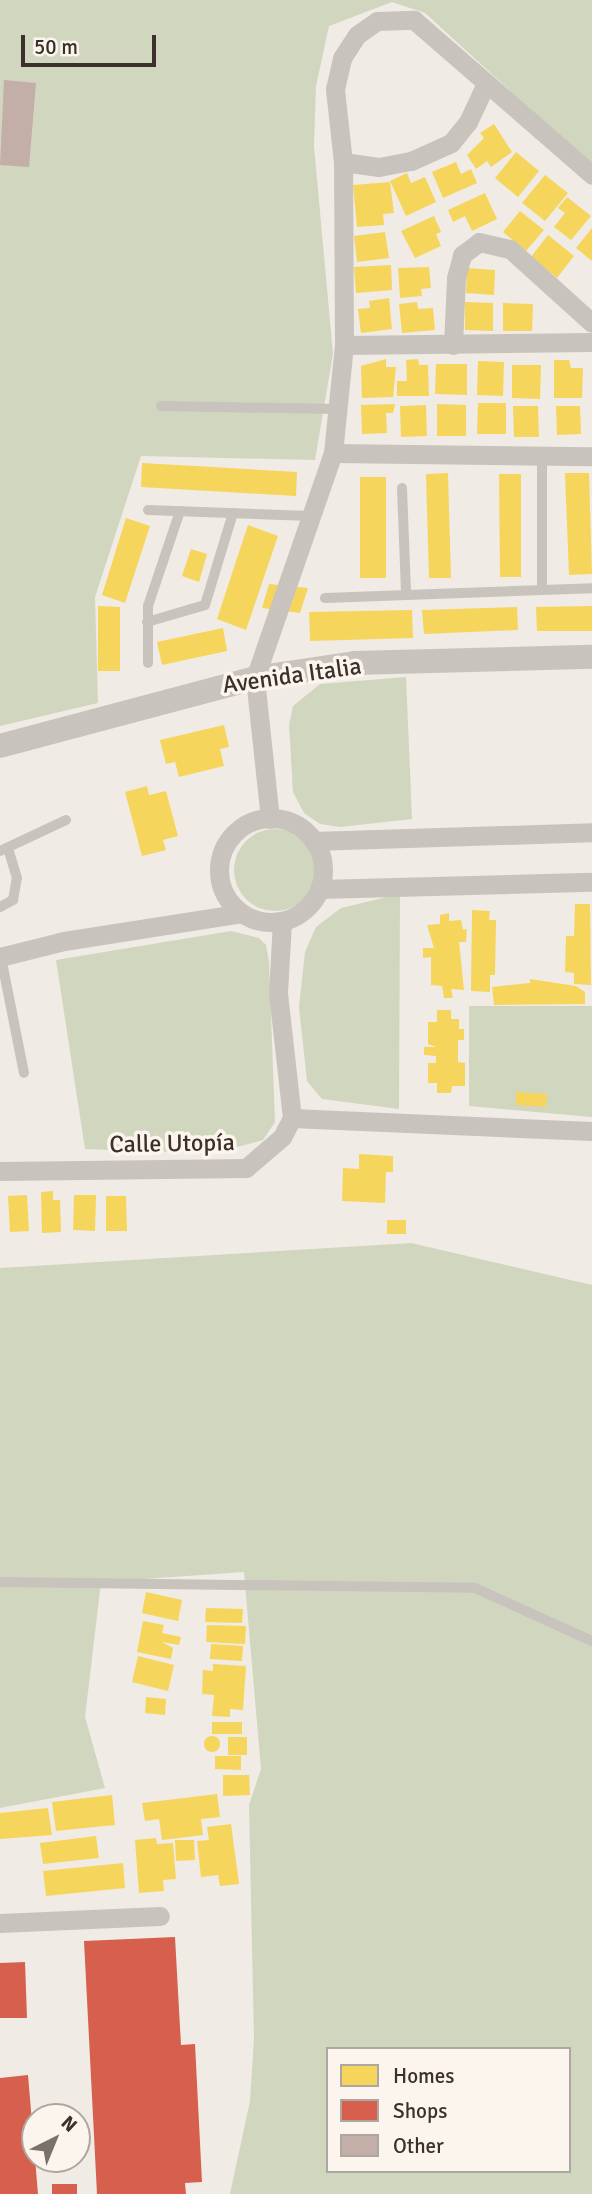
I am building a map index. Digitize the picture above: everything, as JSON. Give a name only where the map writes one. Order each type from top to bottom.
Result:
[{"type":"street","points":[[271,819],[255,678],[333,453],[344,345],[343,162],[335,89],[342,58],[357,35],[377,21],[399,17],[421,24],[485,86],[592,175]]},
{"type":"street","points":[[343,162],[379,167],[411,161],[451,143],[468,122],[485,86]]},
{"type":"street","points":[[453,345],[459,267],[463,255],[479,243],[510,249],[592,323]]},
{"type":"street","points":[[344,345],[592,342]]},
{"type":"street","points":[[333,453],[592,456]]},
{"type":"street","name":"Avenida Italia","points":[[0,746],[255,678],[355,663],[592,657]]},
{"type":"street","points":[[271,819],[295,824],[313,841],[323,866],[319,889],[304,911],[282,921],[257,920],[242,913],[222,886],[222,851],[245,825],[271,819]]},
{"type":"street","points":[[313,841],[592,832]]},
{"type":"street","points":[[319,889],[592,882]]},
{"type":"street","points":[[1,957],[64,942],[242,913]]},
{"type":"street","points":[[282,921],[278,993],[292,1118],[592,1130]]},
{"type":"street","name":"Calle Utopía","points":[[0,1171],[246,1168],[282,1138],[292,1118]]},
{"type":"street","points":[[0,1923],[160,1916]]},
{"type":"lane","points":[[161,406],[337,409]]},
{"type":"lane","points":[[542,455],[542,589]]},
{"type":"lane","points":[[402,488],[406,594]]},
{"type":"lane","points":[[148,510],[311,516]]},
{"type":"lane","points":[[148,663],[148,606],[180,511]]},
{"type":"lane","points":[[147,622],[205,604],[233,513]]},
{"type":"lane","points":[[325,598],[592,588]]},
{"type":"lane","points":[[0,906],[13,900],[17,878],[4,850],[66,820]]},
{"type":"lane","points":[[1,957],[24,1073]]},
{"type":"lane","points":[[0,1582],[475,1588],[592,1641]]},
{"type":"green space","points":[[0,0],[592,0],[592,166],[425,13],[392,2],[329,26],[316,86],[314,146],[333,354],[315,460],[141,456],[95,597],[98,703],[0,726]]},
{"type":"green space","points":[[406,677],[412,819],[340,827],[320,824],[304,813],[293,792],[289,725],[293,706],[320,684]]},
{"type":"green space","points":[[275,829],[291,833],[304,841],[312,854],[316,870],[312,886],[304,899],[291,907],[275,911],[259,907],[246,899],[238,886],[234,870],[238,854],[246,841],[259,833]]},
{"type":"green space","points":[[400,894],[399,1109],[322,1099],[307,1081],[299,1007],[305,952],[316,927],[341,908]]},
{"type":"green space","points":[[231,931],[259,938],[266,945],[269,962],[275,1122],[263,1140],[237,1147],[161,1152],[85,1149],[56,960]]},
{"type":"green space","points":[[469,1006],[592,1006],[592,1117],[469,1106]]},
{"type":"green space","points":[[411,1243],[592,1285],[592,2194],[230,2194],[250,2101],[254,2039],[249,1805],[261,1769],[244,1572],[101,1582],[85,1717],[105,1788],[0,1808],[0,1268]]},
{"type":"building: Homes","points":[[494,124],[512,152],[491,167],[487,161],[476,169],[467,155],[484,138],[480,133]]},
{"type":"building: Homes","points":[[516,152],[539,171],[518,197],[495,178]]},
{"type":"building: Homes","points":[[456,162],[461,174],[471,169],[477,183],[443,198],[432,172]]},
{"type":"building: Homes","points":[[407,173],[411,183],[425,177],[436,202],[406,216],[390,181]]},
{"type":"building: Homes","points":[[545,175],[568,193],[545,221],[522,203]]},
{"type":"building: Homes","points":[[390,182],[394,213],[383,214],[384,225],[357,227],[353,185]]},
{"type":"building: Homes","points":[[485,193],[497,219],[472,231],[465,216],[453,222],[448,210]]},
{"type":"building: Homes","points":[[567,197],[591,216],[571,240],[554,227],[565,213],[558,208]]},
{"type":"building: Homes","points":[[520,211],[544,230],[526,251],[503,232]]},
{"type":"building: Homes","points":[[434,216],[441,232],[436,234],[441,246],[415,258],[401,231]]},
{"type":"building: Homes","points":[[592,228],[592,261],[576,248]]},
{"type":"building: Homes","points":[[385,232],[389,258],[357,262],[354,236]]},
{"type":"building: Homes","points":[[548,235],[574,256],[557,278],[531,257]]},
{"type":"building: Homes","points":[[391,265],[392,290],[356,293],[354,267]]},
{"type":"building: Homes","points":[[429,267],[431,288],[421,289],[422,296],[400,298],[398,268]]},
{"type":"building: Homes","points":[[467,268],[495,270],[494,295],[466,293]]},
{"type":"building: Homes","points":[[389,298],[392,329],[361,333],[358,309],[370,308],[369,301]]},
{"type":"building: Homes","points":[[417,302],[418,309],[433,308],[435,330],[402,333],[399,304]]},
{"type":"building: Homes","points":[[465,302],[493,303],[493,331],[465,330]]},
{"type":"building: Homes","points":[[503,303],[533,304],[532,331],[503,331]]},
{"type":"building: Homes","points":[[386,359],[386,367],[396,367],[393,397],[362,398],[361,366]]},
{"type":"building: Homes","points":[[418,359],[419,365],[428,365],[429,396],[397,396],[397,381],[407,381],[406,360]]},
{"type":"building: Homes","points":[[554,360],[569,360],[571,368],[583,368],[582,398],[554,398]]},
{"type":"building: Homes","points":[[478,361],[504,362],[503,396],[477,395]]},
{"type":"building: Homes","points":[[436,364],[467,364],[467,395],[435,394]]},
{"type":"building: Homes","points":[[512,365],[541,365],[540,399],[512,398]]},
{"type":"building: Homes","points":[[478,403],[506,403],[506,434],[477,434]]},
{"type":"building: Homes","points":[[395,404],[393,413],[386,413],[387,433],[362,434],[361,405]]},
{"type":"building: Homes","points":[[437,404],[466,405],[466,436],[437,436]]},
{"type":"building: Homes","points":[[426,405],[427,436],[401,437],[400,406]]},
{"type":"building: Homes","points":[[513,406],[538,406],[539,437],[514,437]]},
{"type":"building: Homes","points":[[556,406],[580,406],[581,434],[557,435]]},
{"type":"building: Homes","points":[[142,463],[297,472],[296,496],[141,487]]},
{"type":"building: Homes","points":[[448,473],[451,578],[429,578],[426,474]]},
{"type":"building: Homes","points":[[565,473],[589,473],[592,574],[569,575]]},
{"type":"building: Homes","points":[[499,474],[521,474],[521,577],[500,577]]},
{"type":"building: Homes","points":[[360,477],[386,477],[386,578],[360,578]]},
{"type":"building: Homes","points":[[126,518],[150,526],[125,603],[102,595]]},
{"type":"building: Homes","points":[[248,525],[278,536],[246,630],[217,619]]},
{"type":"building: Homes","points":[[191,549],[207,554],[199,582],[182,576]]},
{"type":"building: Homes","points":[[269,584],[308,588],[300,613],[262,608]]},
{"type":"building: Homes","points":[[98,606],[120,607],[120,671],[98,671]]},
{"type":"building: Homes","points":[[592,606],[592,631],[537,631],[536,607]]},
{"type":"building: Homes","points":[[517,607],[518,630],[424,634],[422,610]]},
{"type":"building: Homes","points":[[412,610],[413,638],[310,641],[309,612]]},
{"type":"building: Homes","points":[[223,628],[227,651],[162,665],[157,642]]},
{"type":"building: Homes","points":[[224,725],[229,747],[220,749],[224,766],[179,777],[175,762],[166,764],[160,740]]},
{"type":"building: Homes","points":[[147,786],[149,795],[166,791],[178,836],[163,840],[166,850],[142,856],[125,792]]},
{"type":"building: Homes","points":[[575,904],[590,904],[591,985],[574,984],[574,973],[565,972],[566,936],[574,936]]},
{"type":"building: Homes","points":[[472,910],[490,911],[489,920],[496,920],[495,975],[490,975],[490,992],[471,991]]},
{"type":"building: Homes","points":[[449,913],[449,921],[461,920],[463,930],[467,929],[466,942],[459,942],[464,990],[451,989],[453,998],[444,998],[442,986],[431,985],[431,957],[423,958],[423,948],[434,948],[427,925],[440,924],[440,915]]},
{"type":"building: Homes","points":[[530,979],[576,986],[585,992],[585,1004],[494,1005],[492,987],[530,983]]},
{"type":"building: Homes","points":[[437,1010],[451,1010],[451,1019],[459,1019],[459,1029],[464,1029],[464,1040],[458,1040],[458,1062],[465,1063],[465,1086],[452,1086],[451,1093],[437,1093],[437,1083],[428,1083],[428,1063],[436,1063],[436,1056],[424,1055],[424,1047],[436,1047],[428,1044],[428,1022],[437,1022]]},
{"type":"building: Homes","points":[[516,1092],[547,1094],[546,1107],[516,1105]]},
{"type":"building: Homes","points":[[359,1154],[393,1156],[393,1172],[386,1172],[385,1203],[342,1201],[343,1168],[359,1169]]},
{"type":"building: Homes","points":[[53,1191],[53,1200],[60,1200],[61,1232],[42,1233],[41,1192]]},
{"type":"building: Homes","points":[[27,1195],[29,1231],[10,1232],[8,1196]]},
{"type":"building: Homes","points":[[74,1195],[96,1195],[95,1231],[73,1230]]},
{"type":"building: Homes","points":[[106,1196],[126,1196],[127,1231],[106,1231]]},
{"type":"building: Homes","points":[[387,1220],[406,1220],[406,1234],[387,1234]]},
{"type":"building: Homes","points":[[146,1592],[182,1600],[178,1621],[142,1613]]},
{"type":"building: Homes","points":[[206,1608],[243,1609],[242,1623],[205,1622]]},
{"type":"building: Homes","points":[[143,1621],[164,1625],[162,1633],[181,1637],[179,1645],[162,1642],[173,1648],[171,1659],[137,1652]]},
{"type":"building: Homes","points":[[207,1625],[246,1626],[245,1644],[206,1642]]},
{"type":"building: Homes","points":[[211,1644],[243,1646],[242,1661],[210,1659]]},
{"type":"building: Homes","points":[[138,1656],[174,1665],[168,1691],[132,1682]]},
{"type":"building: Homes","points":[[213,1664],[246,1666],[243,1710],[230,1709],[230,1717],[212,1716],[214,1695],[202,1694],[203,1670],[213,1671]]},
{"type":"building: Homes","points":[[146,1697],[166,1699],[165,1715],[145,1713]]},
{"type":"building: Homes","points":[[212,1722],[242,1722],[242,1734],[212,1734]]},
{"type":"building: Homes","points":[[209,1736],[215,1736],[220,1744],[218,1750],[209,1752],[204,1747],[204,1741]]},
{"type":"building: Homes","points":[[228,1737],[247,1737],[247,1755],[228,1755]]},
{"type":"building: Homes","points":[[215,1756],[241,1756],[241,1770],[215,1769]]},
{"type":"building: Homes","points":[[223,1775],[249,1775],[250,1795],[223,1796]]},
{"type":"building: Homes","points":[[217,1794],[220,1817],[201,1819],[203,1835],[162,1840],[159,1819],[145,1821],[142,1803]]},
{"type":"building: Homes","points":[[112,1795],[115,1825],[56,1831],[52,1802]]},
{"type":"building: Homes","points":[[48,1808],[52,1835],[0,1839],[0,1813]]},
{"type":"building: Homes","points":[[231,1824],[239,1884],[220,1886],[218,1875],[201,1877],[197,1841],[209,1840],[207,1827]]},
{"type":"building: Homes","points":[[96,1836],[99,1858],[43,1864],[40,1843]]},
{"type":"building: Homes","points":[[156,1838],[157,1844],[173,1843],[176,1879],[163,1880],[164,1891],[139,1893],[135,1840]]},
{"type":"building: Homes","points":[[175,1840],[194,1840],[195,1860],[176,1861]]},
{"type":"building: Homes","points":[[123,1863],[125,1888],[46,1896],[43,1871]]},
{"type":"building: Shops","points":[[175,1937],[181,2045],[195,2044],[202,2182],[185,2183],[186,2194],[97,2194],[84,1941]]},
{"type":"building: Shops","points":[[25,1962],[27,2018],[0,2018],[0,1963]]},
{"type":"building: Shops","points":[[28,2075],[30,2103],[21,2103],[21,2173],[36,2173],[38,2194],[0,2194],[0,2078]]},
{"type":"building: Shops","points":[[52,2184],[77,2184],[77,2194],[52,2194]]},
{"type":"building: Other","points":[[4,80],[36,83],[29,167],[0,165]]}]
